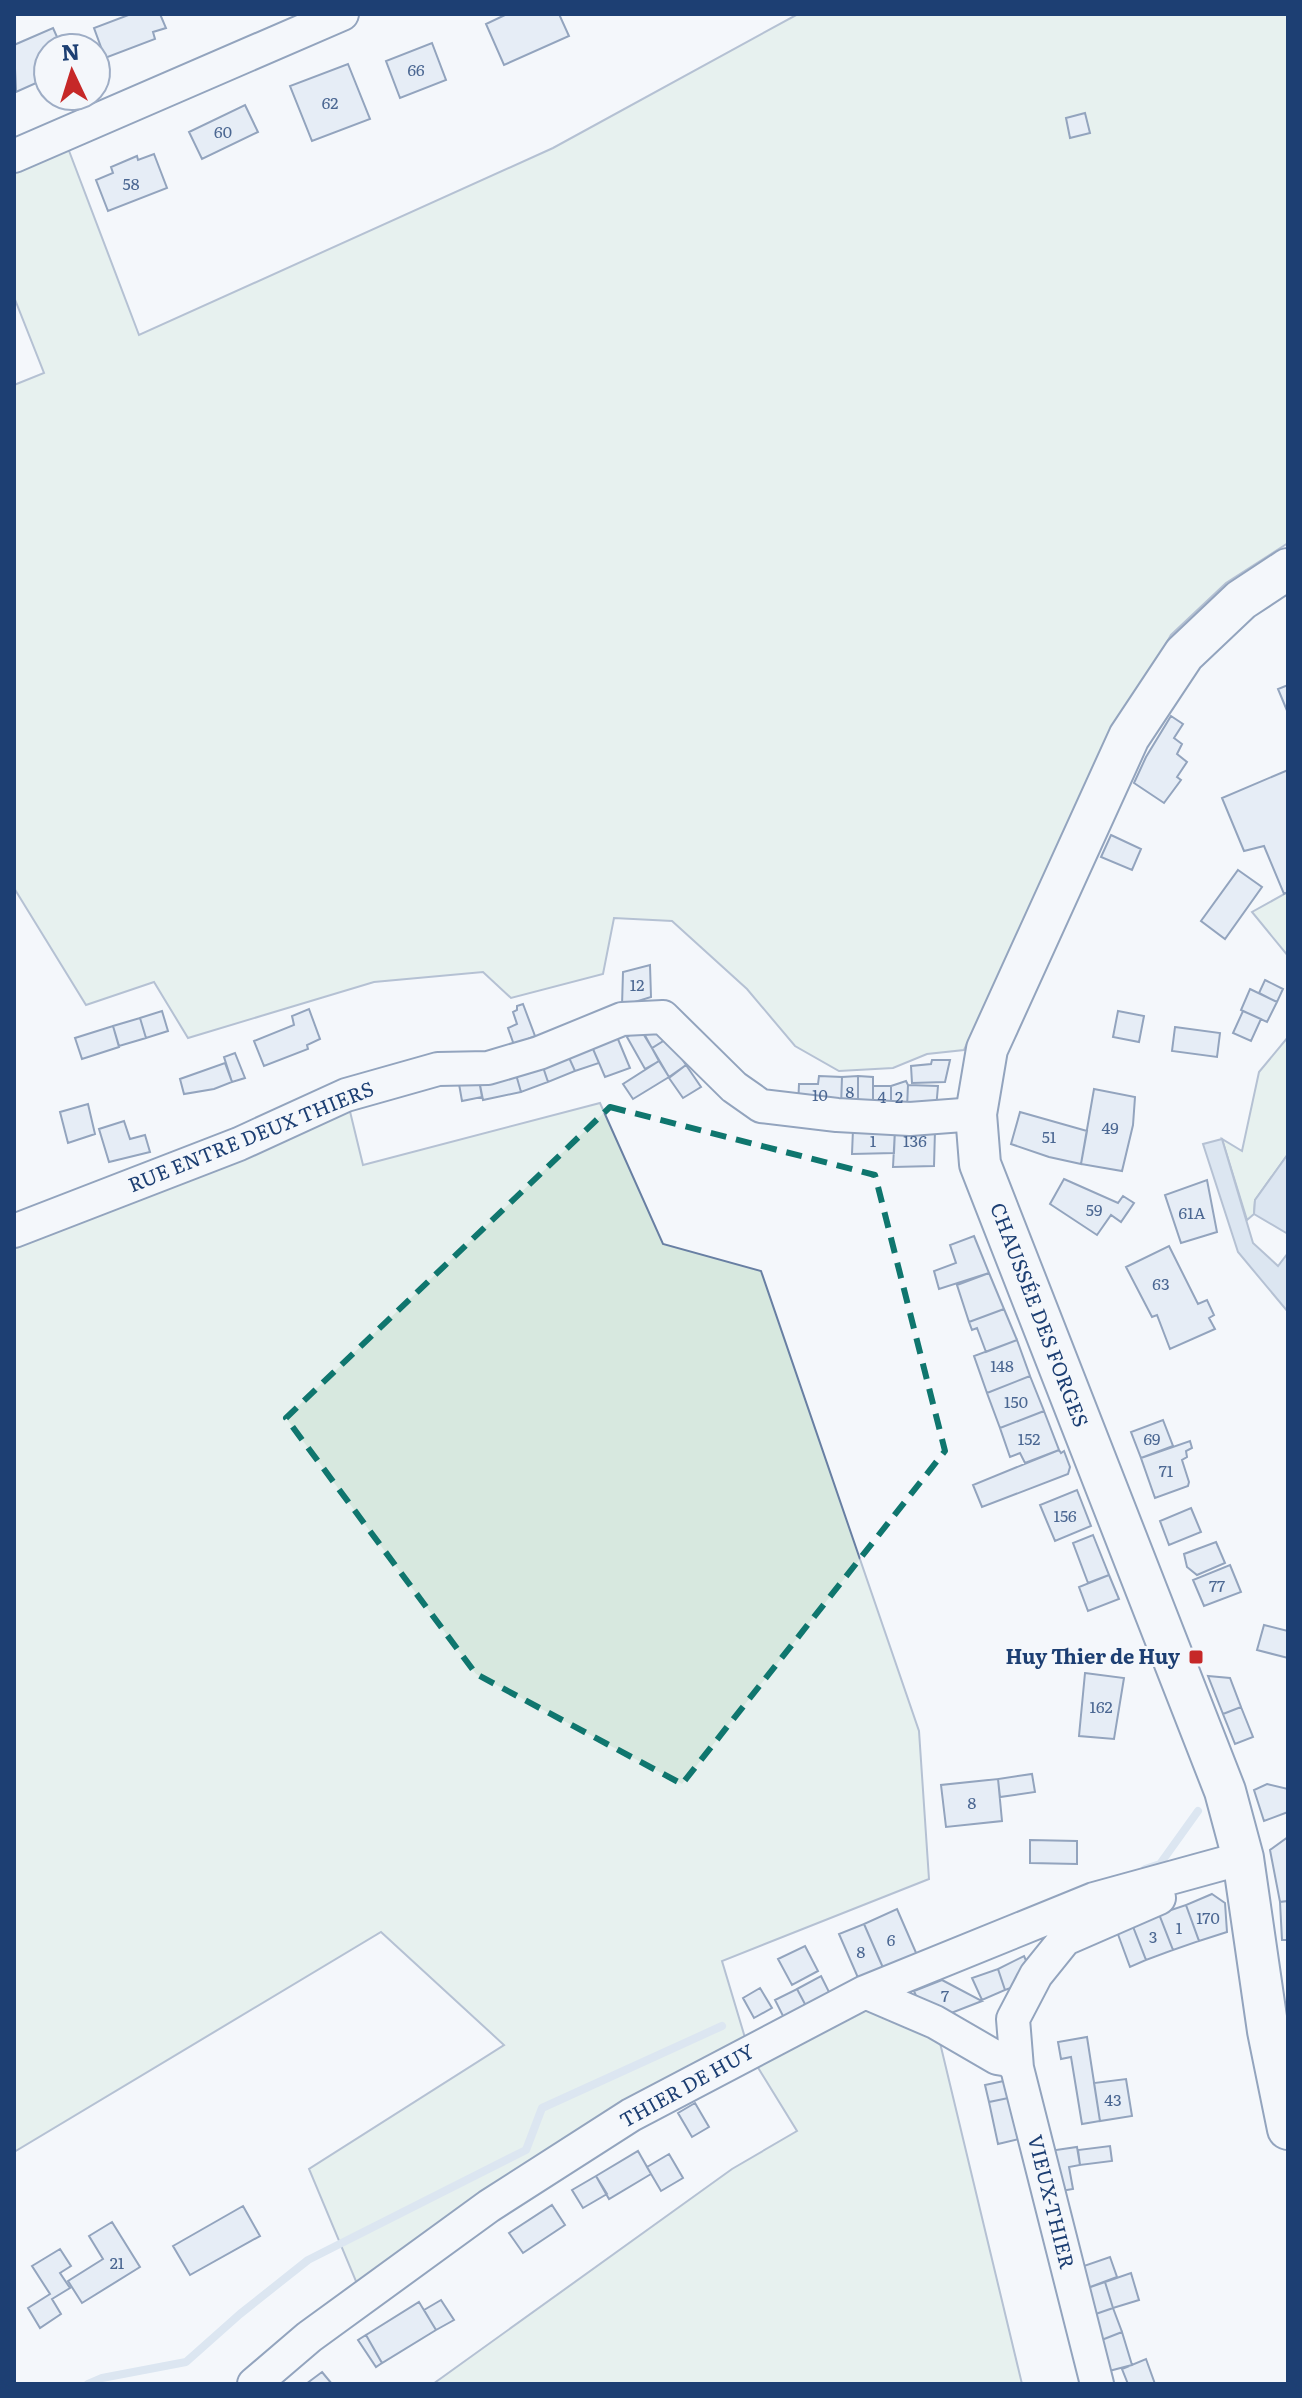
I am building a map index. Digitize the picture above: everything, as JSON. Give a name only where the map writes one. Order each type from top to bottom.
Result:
[{"type":"main road","name":"CHAUSSÉE DES FORGES","points":[[1288,569],[1241,600],[1184,654],[1129,737],[987,1049],[976,1114],[980,1164],[1225,1791],[1243,1858],[1268,2031],[1288,2129]]},
{"type":"street","points":[[14,156],[342,14]]},
{"type":"street","name":"RUE ENTRE DEUX THIERS","points":[[14,1231],[239,1144],[346,1095],[438,1069],[488,1068],[539,1053],[622,1019],[663,1017],[734,1087],[761,1106],[910,1119],[976,1114]]},
{"type":"street","name":"THIER DE HUY","points":[[254,2384],[309,2337],[489,2206],[618,2123],[865,1992],[1094,1899],[1243,1858]]},
{"type":"street","name":"VIEUX-THIER","points":[[1097,2384],[1017,2068],[1013,2019],[1036,1975],[1065,1939],[1162,1896],[1169,1878]]},
{"type":"street","points":[[865,1992],[935,2022],[997,2058],[1009,2060],[1017,2068]]},
{"type":"highlighted area","points":[[610,1107],[875,1175],[945,1451],[682,1784],[476,1674],[286,1418]]},
{"type":"shaded area","points":[[798,14],[1288,14],[1288,543],[1226,583],[1171,635],[1116,731],[964,1050],[927,1054],[893,1068],[839,1071],[795,1046],[747,989],[672,921],[614,918],[603,974],[511,998],[483,972],[374,982],[188,1038],[154,982],[86,1005],[14,888],[14,385],[44,373],[14,297],[14,156],[63,135],[139,335],[553,148]]},
{"type":"shaded area","points":[[1288,892],[1288,956],[1252,912]]},
{"type":"shaded area","points":[[1288,1037],[1288,1154],[1255,1200],[1254,1214],[1247,1220],[1222,1139],[1242,1151],[1259,1072]]},
{"type":"shaded area","points":[[346,1095],[363,1165],[600,1103],[663,1244],[761,1271],[919,1731],[929,1879],[722,1961],[749,2051],[865,1992],[935,2022],[1022,2384],[433,2384],[732,2169],[797,2131],[749,2053],[363,2298],[309,2169],[504,2045],[381,1932],[14,2152],[14,1231]]},
{"type":"water","points":[[1222,1139],[1253,1243],[1278,1266],[1288,1253],[1288,1312],[1238,1252],[1203,1144]]},
{"type":"water","points":[[1288,1154],[1288,1234],[1254,1214],[1255,1200]]},
{"type":"building","points":[[131,14],[160,14],[166,28],[153,32],[155,39],[112,55],[112,32],[95,32],[94,28]]},
{"type":"building","points":[[507,14],[559,14],[569,36],[504,65],[486,24]]},
{"type":"building","points":[[32,37],[32,85],[16,92],[14,45]]},
{"type":"building","points":[[432,43],[446,80],[400,98],[386,61]]},
{"type":"building","points":[[348,64],[370,119],[312,141],[290,86]]},
{"type":"building","points":[[245,105],[258,132],[202,159],[189,132]]},
{"type":"building","points":[[1085,113],[1090,133],[1070,138],[1066,118]]},
{"type":"building","points":[[154,154],[167,188],[108,211],[96,180],[113,173],[111,167],[137,156],[138,160]]},
{"type":"building","points":[[1288,685],[1288,713],[1278,689]]},
{"type":"building","points":[[1171,716],[1183,724],[1174,738],[1182,744],[1177,754],[1187,762],[1177,777],[1181,780],[1164,803],[1134,783]]},
{"type":"building","points":[[1288,770],[1288,892],[1284,894],[1264,846],[1244,851],[1222,798]]},
{"type":"building","points":[[1111,835],[1141,849],[1132,870],[1101,857]]},
{"type":"building","points":[[1238,870],[1262,887],[1225,939],[1201,921]]},
{"type":"building","points":[[650,965],[651,997],[622,1006],[623,972]]},
{"type":"building","points":[[1265,980],[1283,989],[1277,1002],[1259,993]]},
{"type":"building","points":[[1250,989],[1277,1002],[1267,1022],[1241,1010]]},
{"type":"building","points":[[523,1004],[535,1036],[514,1045],[508,1028],[517,1024],[513,1012]]},
{"type":"building","points":[[309,1009],[320,1039],[307,1045],[308,1049],[264,1066],[254,1041],[294,1025],[292,1016]]},
{"type":"building","points":[[162,1011],[168,1031],[146,1038],[140,1018]]},
{"type":"building","points":[[1118,1011],[1144,1016],[1139,1042],[1113,1037]]},
{"type":"building","points":[[1243,1011],[1261,1019],[1251,1041],[1233,1033]]},
{"type":"building","points":[[140,1018],[146,1038],[119,1046],[113,1026]]},
{"type":"building","points":[[659,1025],[668,1038],[652,1048],[644,1035]]},
{"type":"building","points":[[113,1026],[119,1047],[82,1059],[75,1038]]},
{"type":"building","points":[[1175,1027],[1220,1033],[1217,1057],[1172,1051]]},
{"type":"building","points":[[641,1028],[659,1061],[645,1069],[627,1037]]},
{"type":"building","points":[[615,1032],[630,1068],[605,1077],[590,1042]]},
{"type":"building","points":[[668,1038],[686,1065],[669,1077],[652,1048]]},
{"type":"building","points":[[590,1042],[599,1063],[575,1071],[566,1051]]},
{"type":"building","points":[[566,1051],[575,1071],[548,1082],[541,1061]]},
{"type":"building","points":[[235,1053],[245,1078],[232,1082],[224,1057]]},
{"type":"building","points":[[932,1060],[950,1060],[945,1082],[912,1083],[911,1066],[931,1064]]},
{"type":"building","points":[[541,1061],[548,1082],[521,1092],[515,1071]]},
{"type":"building","points":[[659,1061],[669,1077],[633,1099],[623,1084]]},
{"type":"building","points":[[225,1063],[232,1082],[214,1089],[184,1094],[180,1079]]},
{"type":"building","points":[[686,1065],[701,1087],[683,1098],[669,1078]]},
{"type":"building","points":[[515,1071],[521,1092],[483,1100],[479,1080]]},
{"type":"building","points":[[819,1076],[842,1077],[841,1107],[798,1107],[799,1084],[818,1084]]},
{"type":"building","points":[[858,1076],[858,1108],[841,1107],[842,1077]]},
{"type":"building","points":[[858,1076],[873,1077],[873,1107],[858,1108]]},
{"type":"building","points":[[479,1080],[482,1097],[462,1101],[459,1084]]},
{"type":"building","points":[[906,1081],[907,1108],[891,1108],[891,1086]]},
{"type":"building","points":[[908,1085],[938,1086],[936,1109],[907,1108]]},
{"type":"building","points":[[873,1086],[891,1086],[891,1108],[873,1107]]},
{"type":"building","points":[[1094,1089],[1135,1097],[1133,1125],[1122,1171],[1081,1164]]},
{"type":"building","points":[[88,1104],[95,1134],[68,1143],[60,1112]]},
{"type":"building","points":[[1020,1112],[1087,1131],[1081,1164],[1011,1144]]},
{"type":"building","points":[[124,1121],[130,1139],[145,1135],[150,1152],[109,1162],[99,1129]]},
{"type":"building","points":[[853,1129],[895,1129],[894,1153],[852,1154]]},
{"type":"building","points":[[895,1129],[935,1130],[934,1166],[893,1167]]},
{"type":"building","points":[[1064,1179],[1118,1203],[1123,1196],[1134,1203],[1121,1222],[1111,1215],[1097,1235],[1050,1204]]},
{"type":"building","points":[[1207,1180],[1217,1232],[1181,1243],[1165,1195]]},
{"type":"building","points":[[974,1236],[989,1273],[939,1289],[934,1271],[956,1263],[950,1245]]},
{"type":"building","points":[[1169,1246],[1198,1304],[1207,1300],[1214,1315],[1209,1318],[1215,1329],[1170,1349],[1157,1315],[1152,1317],[1126,1267]]},
{"type":"building","points":[[989,1273],[1004,1309],[969,1322],[957,1285]]},
{"type":"building","points":[[1004,1309],[1017,1340],[986,1352],[977,1328],[972,1330],[969,1322]]},
{"type":"building","points":[[1017,1340],[1030,1376],[987,1393],[974,1356]]},
{"type":"building","points":[[1030,1376],[1044,1411],[1000,1428],[987,1393]]},
{"type":"building","points":[[1044,1411],[1059,1450],[1025,1463],[1020,1453],[1010,1457],[1000,1428]]},
{"type":"building","points":[[1163,1420],[1173,1446],[1141,1458],[1131,1432]]},
{"type":"building","points":[[1190,1441],[1192,1448],[1186,1451],[1187,1457],[1182,1460],[1188,1486],[1155,1498],[1141,1458]]},
{"type":"building","points":[[1059,1450],[1061,1453],[1064,1451],[1070,1467],[1068,1474],[982,1507],[973,1485]]},
{"type":"building","points":[[1077,1490],[1091,1526],[1055,1541],[1040,1505]]},
{"type":"building","points":[[1191,1508],[1201,1532],[1169,1545],[1160,1521]]},
{"type":"building","points":[[1093,1535],[1109,1575],[1088,1583],[1073,1543]]},
{"type":"building","points":[[1216,1542],[1225,1563],[1197,1575],[1187,1567],[1184,1554]]},
{"type":"building","points":[[1230,1565],[1241,1592],[1204,1606],[1193,1580]]},
{"type":"building","points":[[1109,1575],[1119,1599],[1088,1611],[1079,1587]]},
{"type":"building","points":[[1264,1625],[1288,1631],[1288,1658],[1257,1650]]},
{"type":"building","points":[[1085,1673],[1124,1678],[1114,1739],[1079,1736]]},
{"type":"building","points":[[1208,1676],[1230,1678],[1241,1707],[1223,1714]]},
{"type":"building","points":[[1241,1707],[1253,1737],[1235,1744],[1223,1714]]},
{"type":"building","points":[[1032,1774],[1035,1792],[1000,1797],[998,1779]]},
{"type":"building","points":[[998,1779],[1002,1821],[946,1827],[941,1785]]},
{"type":"building","points":[[1267,1784],[1288,1789],[1288,1812],[1264,1821],[1254,1790]]},
{"type":"building","points":[[1288,1837],[1288,1901],[1280,1902],[1270,1850]]},
{"type":"building","points":[[1030,1840],[1077,1841],[1077,1864],[1030,1863]]},
{"type":"building","points":[[1212,1894],[1225,1903],[1227,1932],[1199,1941],[1186,1905]]},
{"type":"building","points":[[1288,1901],[1288,1940],[1282,1940],[1280,1902]]},
{"type":"building","points":[[1186,1905],[1199,1941],[1173,1950],[1159,1914]]},
{"type":"building","points":[[897,1909],[917,1955],[884,1970],[864,1924]]},
{"type":"building","points":[[1159,1914],[1173,1950],[1146,1960],[1132,1924]]},
{"type":"building","points":[[864,1924],[884,1970],[859,1980],[839,1934]]},
{"type":"building","points":[[1132,1924],[1146,1960],[1130,1967],[1116,1929]]},
{"type":"building","points":[[805,1946],[818,1971],[792,1985],[778,1959]]},
{"type":"building","points":[[1024,1956],[1031,1972],[1022,1984],[1005,1990],[998,1969]]},
{"type":"building","points":[[998,1969],[1005,1990],[982,2000],[972,1978]]},
{"type":"building","points":[[821,1976],[830,1994],[806,2006],[797,1989]]},
{"type":"building","points":[[942,1980],[982,2001],[941,2017],[921,2008],[914,1991]]},
{"type":"building","points":[[760,1988],[772,2008],[754,2018],[743,1998]]},
{"type":"building","points":[[797,1989],[806,2006],[784,2018],[775,2000]]},
{"type":"building","points":[[1087,2037],[1100,2121],[1082,2124],[1071,2057],[1061,2059],[1058,2042]]},
{"type":"building","points":[[1013,2079],[1018,2096],[989,2102],[985,2085]]},
{"type":"building","points":[[1126,2079],[1132,2116],[1100,2121],[1094,2083]]},
{"type":"building","points":[[1018,2096],[1027,2137],[998,2144],[989,2102]]},
{"type":"building","points":[[695,2103],[709,2127],[692,2137],[678,2113]]},
{"type":"building","points":[[1110,2146],[1112,2161],[1080,2165],[1078,2150]]},
{"type":"building","points":[[1077,2147],[1080,2165],[1069,2167],[1073,2189],[1055,2192],[1049,2151]]},
{"type":"building","points":[[638,2151],[651,2174],[609,2199],[596,2176]]},
{"type":"building","points":[[669,2154],[683,2178],[661,2191],[647,2167]]},
{"type":"building","points":[[596,2176],[607,2194],[583,2208],[572,2190]]},
{"type":"building","points":[[552,2205],[565,2225],[523,2253],[509,2233]]},
{"type":"building","points":[[243,2206],[260,2236],[190,2275],[173,2246]]},
{"type":"building","points":[[112,2222],[140,2267],[82,2303],[68,2281],[103,2259],[89,2236]]},
{"type":"building","points":[[60,2249],[71,2266],[60,2273],[70,2288],[52,2299],[61,2314],[40,2328],[28,2308],[50,2294],[32,2266]]},
{"type":"building","points":[[1110,2257],[1117,2277],[1082,2290],[1075,2269]]},
{"type":"building","points":[[1131,2273],[1139,2300],[1113,2308],[1105,2282]]},
{"type":"building","points":[[1105,2282],[1113,2308],[1090,2316],[1082,2290]]},
{"type":"building","points":[[441,2300],[454,2320],[436,2330],[424,2310]]},
{"type":"building","points":[[419,2302],[436,2330],[382,2363],[366,2335]]},
{"type":"building","points":[[1113,2308],[1122,2332],[1099,2341],[1090,2316]]},
{"type":"building","points":[[1122,2332],[1132,2365],[1109,2371],[1099,2341]]},
{"type":"building","points":[[366,2335],[382,2363],[376,2367],[358,2340]]},
{"type":"building","points":[[1146,2359],[1155,2384],[1128,2384],[1122,2369]]},
{"type":"building","points":[[322,2372],[332,2384],[306,2384]]},
{"type":"waterway","points":[[1145,1869],[1160,1864],[1198,1811]]},
{"type":"waterway","points":[[88,2384],[102,2378],[186,2362],[308,2260],[526,2150],[542,2108],[722,2026]]},
{"type":"place","name":"Huy Thier de Huy","points":[[1196,1657]]}]
